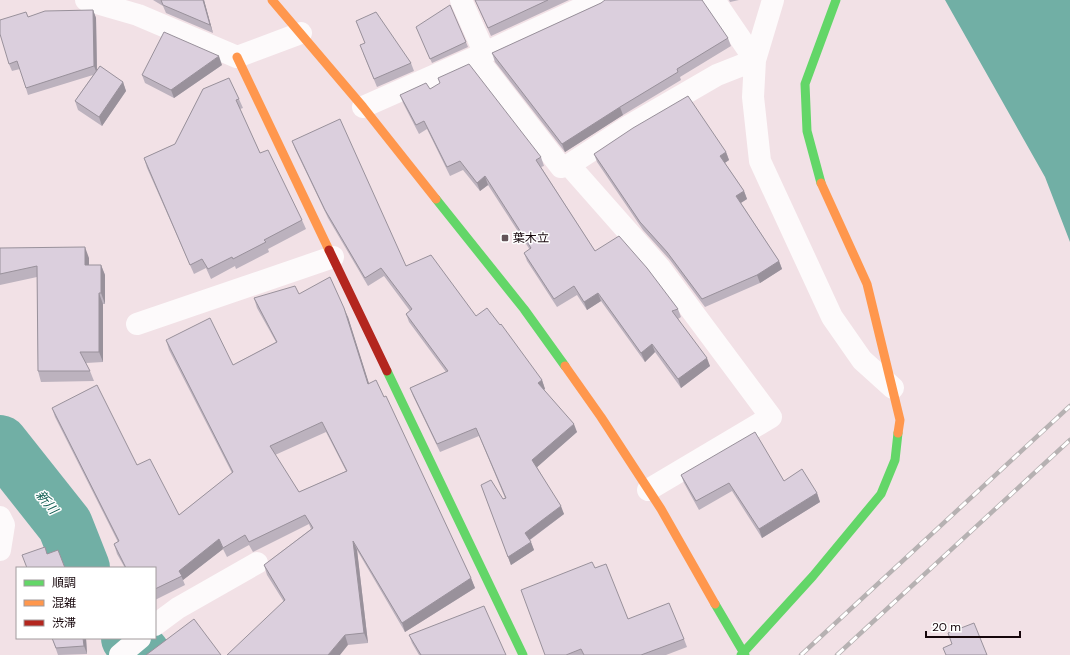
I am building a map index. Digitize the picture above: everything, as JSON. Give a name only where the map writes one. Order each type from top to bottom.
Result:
[{"type":"street","points":[[86,0],[138,15],[237,57],[523,655]]},
{"type":"street","points":[[272,0],[363,107],[524,309],[601,417],[661,509],[743,654],[813,576],[881,494],[895,460],[900,420],[867,284],[819,179],[807,131],[805,84],[836,0]]},
{"type":"street","points":[[461,0],[480,55],[561,167],[569,165],[629,126],[717,75],[755,60]]},
{"type":"street","points":[[363,107],[599,0]]},
{"type":"street","points":[[714,0],[755,60]]},
{"type":"street","points":[[773,0],[755,60],[753,97],[760,161],[832,317],[862,360],[892,388]]},
{"type":"street","points":[[237,57],[301,33]]},
{"type":"street","points":[[569,165],[660,268],[771,416],[648,490]]},
{"type":"street","points":[[138,324],[333,257]]},
{"type":"street","points":[[0,517],[4,524],[0,550]]},
{"type":"street","points":[[156,624],[178,608],[257,563]]},
{"type":"street","points":[[120,655],[139,639]]},
{"type":"shaded area","points":[[945,0],[1070,0],[1070,242],[1045,177]]},
{"type":"building","points":[[161,0],[203,0],[210,25],[163,5]]},
{"type":"building","points":[[475,0],[548,0],[488,28]]},
{"type":"building","points":[[605,0],[702,0],[728,38],[677,69],[678,72],[562,144],[492,53]]},
{"type":"building","points":[[450,5],[466,42],[430,59],[416,27]]},
{"type":"building","points":[[93,10],[94,66],[26,88],[17,61],[9,64],[0,34],[0,20],[26,12],[28,17],[45,11]]},
{"type":"building","points":[[376,12],[411,63],[374,79],[360,45],[365,43],[356,21]]},
{"type":"building","points":[[164,32],[219,56],[171,90],[142,75]]},
{"type":"building","points":[[469,64],[541,157],[536,160],[595,251],[619,236],[647,268],[678,309],[672,311],[707,358],[678,379],[652,344],[641,353],[598,293],[584,302],[574,286],[554,299],[524,253],[531,248],[485,176],[477,183],[460,161],[447,167],[424,121],[416,125],[400,95],[426,83],[430,89],[440,83],[438,78]]},
{"type":"building","points":[[100,66],[123,82],[99,117],[75,101]]},
{"type":"building","points":[[229,78],[239,99],[236,100],[260,153],[268,150],[302,220],[264,240],[266,242],[233,259],[232,257],[208,269],[202,259],[190,265],[144,158],[175,144],[203,89]]},
{"type":"building","points":[[688,96],[726,152],[720,156],[744,191],[736,196],[779,261],[757,275],[702,299],[667,252],[640,222],[594,154],[633,128]]},
{"type":"building","points":[[340,119],[406,266],[431,255],[476,316],[487,308],[500,325],[501,324],[542,380],[538,383],[574,424],[532,460],[561,506],[525,533],[531,542],[508,557],[481,485],[491,480],[503,499],[506,498],[476,428],[437,444],[410,388],[448,371],[406,314],[412,309],[381,268],[365,278],[325,210],[292,141]]},
{"type":"building","points":[[85,247],[85,265],[101,265],[101,293],[99,293],[99,352],[80,352],[90,371],[38,371],[37,266],[0,274],[0,248]]},
{"type":"building","points":[[330,277],[344,308],[368,384],[376,380],[384,397],[386,396],[471,578],[402,623],[353,541],[364,633],[345,635],[328,655],[227,655],[285,600],[264,565],[313,528],[305,515],[249,542],[245,535],[223,548],[219,539],[179,571],[182,576],[156,589],[156,567],[126,567],[114,544],[119,541],[52,408],[97,385],[137,465],[150,459],[179,515],[233,472],[166,340],[210,318],[233,365],[277,342],[254,298],[295,286],[299,294]],"holes":[[[322,422],[347,471],[299,492],[270,446]]]},
{"type":"building","points":[[755,432],[784,481],[802,469],[817,493],[759,529],[729,483],[696,501],[681,475]]},
{"type":"building","points":[[45,547],[47,554],[58,550],[65,567],[27,567],[22,555]]},
{"type":"building","points":[[592,562],[595,568],[606,564],[628,619],[669,603],[684,639],[641,655],[584,655],[581,649],[566,655],[545,655],[521,590]]},
{"type":"building","points":[[484,606],[506,655],[421,655],[409,635]]},
{"type":"building","points":[[194,619],[221,655],[146,655]]},
{"type":"building","points":[[974,623],[987,655],[946,655],[943,648],[952,644],[948,633]]},
{"type":"building","points":[[52,639],[83,639],[84,646],[56,648]]},
{"type":"waterway","name":"新川","points":[[0,443],[65,525],[82,567]]},
{"type":"waterway","name":"新川","points":[[130,639],[143,655]]},
{"type":"railway","points":[[801,655],[1070,406]]},
{"type":"railway","points":[[837,655],[1070,440]]},
{"type":"traffic: fast","points":[[821,183],[807,131],[805,84],[836,0]]},
{"type":"traffic: fast","points":[[436,199],[524,309],[565,366]]},
{"type":"traffic: fast","points":[[387,371],[523,655]]},
{"type":"traffic: fast","points":[[741,655],[813,576],[881,494],[895,460],[898,433]]},
{"type":"traffic: fast","points":[[715,604],[745,655]]},
{"type":"traffic: slow","points":[[272,0],[363,107],[436,199]]},
{"type":"traffic: slow","points":[[237,57],[329,250]]},
{"type":"traffic: slow","points":[[821,183],[867,284],[900,420],[898,433]]},
{"type":"traffic: slow","points":[[565,366],[601,417],[661,509],[715,604]]},
{"type":"traffic: jam","points":[[329,250],[387,371]]},
{"type":"place","name":"葉木立","points":[[505,238]]}]
